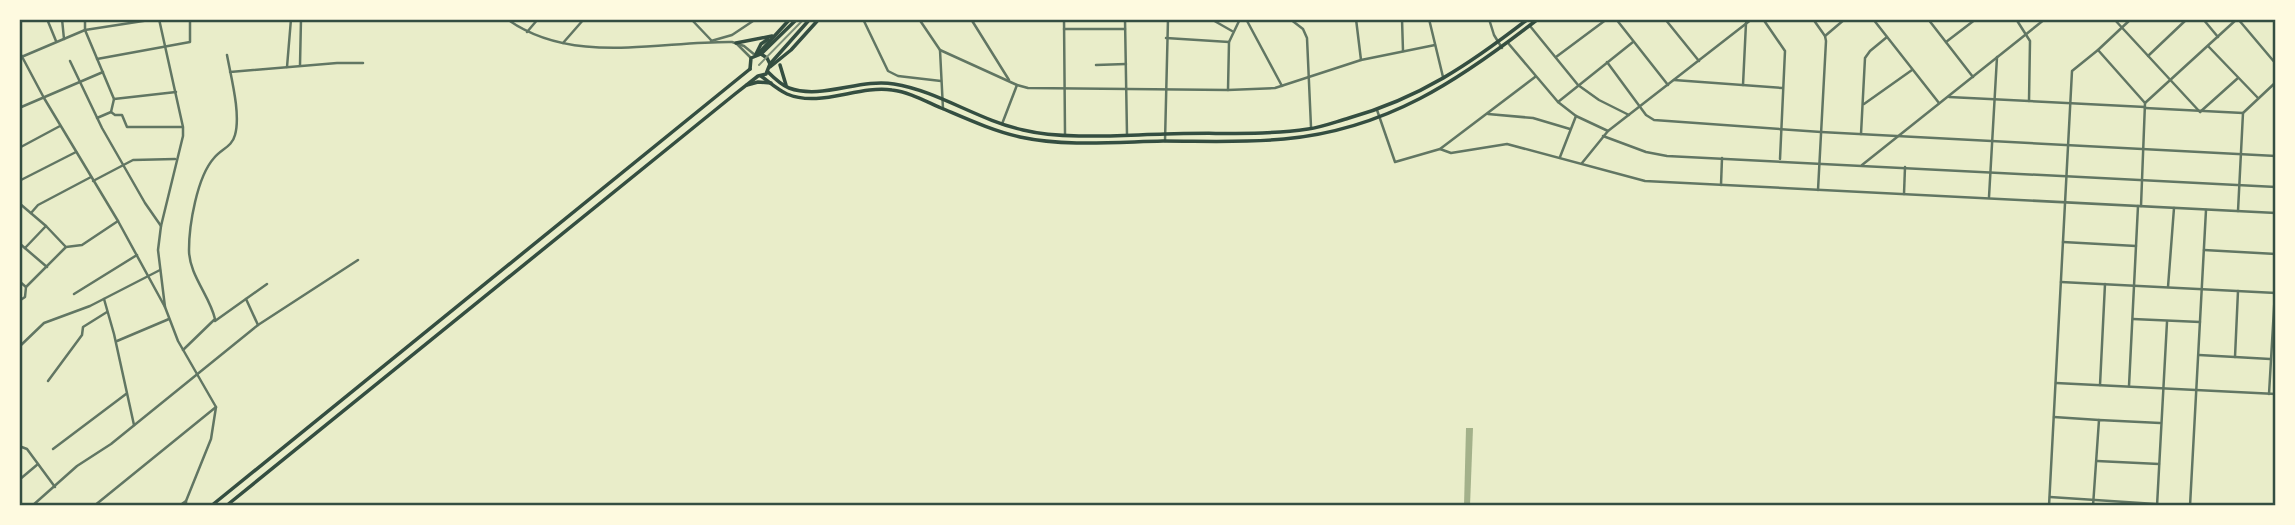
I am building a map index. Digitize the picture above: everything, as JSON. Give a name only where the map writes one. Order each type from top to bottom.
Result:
[{"type":"main road","points":[[211,506],[750,69],[756,55],[790,19]]},
{"type":"main road","points":[[756,55],[797,19]]},
{"type":"main road","points":[[770,68],[810,19]]},
{"type":"main road","points":[[226,506],[745,85],[770,68],[819,19]]},
{"type":"main road","points":[[756,55],[767,58],[770,68],[787,87],[815,90],[883,82],[907,86],[1023,131],[1127,135],[1272,133],[1311,128],[1377,110],[1414,95],[1443,80],[1528,19]]},
{"type":"main road","points":[[750,69],[785,93],[824,97],[862,90],[892,90],[993,129],[1036,140],[1284,139],[1342,128],[1379,117],[1446,86],[1502,48],[1538,19]]},
{"type":"main road","points":[[736,43],[774,36]]},
{"type":"main road","points":[[783,56],[780,65],[782,79],[787,87]]},
{"type":"main road","points":[[770,68],[780,65]]},
{"type":"main road","points":[[745,85],[771,83]]},
{"type":"street","points":[[47,19],[56,41]]},
{"type":"street","points":[[62,19],[64,39]]},
{"type":"street","points":[[85,19],[85,30],[114,99],[111,112]]},
{"type":"street","points":[[20,57],[85,30],[158,19],[183,127],[158,250],[165,307]]},
{"type":"street","points":[[97,59],[166,48],[191,41],[190,19]]},
{"type":"street","points":[[288,67],[291,19]]},
{"type":"street","points":[[300,66],[301,19]]},
{"type":"street","points":[[507,19],[527,32],[563,44],[613,47],[736,43],[756,55]]},
{"type":"street","points":[[527,32],[538,19]]},
{"type":"street","points":[[563,44],[584,19]]},
{"type":"street","points":[[691,19],[713,42]]},
{"type":"street","points":[[713,42],[756,19]]},
{"type":"street","points":[[863,19],[892,75],[941,80]]},
{"type":"street","points":[[919,19],[940,50],[943,109]]},
{"type":"street","points":[[971,19],[1009,80]]},
{"type":"street","points":[[1064,19],[1065,134]]},
{"type":"street","points":[[1125,19],[1127,135]]},
{"type":"street","points":[[1165,141],[1168,19]]},
{"type":"street","points":[[1211,19],[1232,31]]},
{"type":"street","points":[[1228,90],[1229,42],[1240,19]]},
{"type":"street","points":[[1247,19],[1282,86]]},
{"type":"street","points":[[1290,19],[1306,33],[1311,128]]},
{"type":"street","points":[[1356,19],[1361,60]]},
{"type":"street","points":[[1402,19],[1403,51]]},
{"type":"street","points":[[1429,19],[1443,80]]},
{"type":"street","points":[[1489,19],[1502,48]]},
{"type":"street","points":[[1555,57],[1607,19]]},
{"type":"street","points":[[1616,19],[1668,85]]},
{"type":"street","points":[[1665,19],[1699,61]]},
{"type":"street","points":[[1582,163],[1608,131],[1752,19]]},
{"type":"street","points":[[1763,19],[1785,51],[1780,161]]},
{"type":"street","points":[[1813,19],[1825,36],[1818,190]]},
{"type":"street","points":[[1825,36],[1845,19]]},
{"type":"street","points":[[1873,19],[1939,103]]},
{"type":"street","points":[[1928,19],[1973,76]]},
{"type":"street","points":[[1946,42],[1975,19]]},
{"type":"street","points":[[2016,19],[2027,33],[2031,47],[2029,101]]},
{"type":"street","points":[[1862,165],[2045,19]]},
{"type":"street","points":[[2114,19],[2200,111]]},
{"type":"street","points":[[2049,506],[2072,71],[2131,19]]},
{"type":"street","points":[[2148,56],[2187,19]]},
{"type":"street","points":[[2203,19],[2218,37]]},
{"type":"street","points":[[2145,106],[2238,19],[2276,64]]},
{"type":"street","points":[[1743,85],[1746,23]]},
{"type":"street","points":[[1530,26],[1578,85],[1599,100],[1629,115]]},
{"type":"street","points":[[1064,29],[1125,29]]},
{"type":"street","points":[[1861,134],[1865,58],[1887,37]]},
{"type":"street","points":[[1166,38],[1229,42]]},
{"type":"street","points":[[1558,102],[1633,42]]},
{"type":"street","points":[[1508,43],[1558,102],[1576,116],[1608,131]]},
{"type":"street","points":[[940,50],[1017,85],[1228,90],[1282,86],[1361,60],[1435,45]]},
{"type":"street","points":[[2208,46],[2258,98]]},
{"type":"street","points":[[2098,50],[2145,106],[2129,386]]},
{"type":"street","points":[[19,51],[20,57],[137,255],[165,307],[197,377],[216,407],[211,439],[186,503],[179,506]]},
{"type":"street","points":[[215,321],[193,270],[189,248],[203,175],[214,157],[230,144],[236,134],[235,103],[228,55]]},
{"type":"street","points":[[1989,198],[1997,57]]},
{"type":"street","points":[[70,61],[97,118],[161,226]]},
{"type":"street","points":[[1607,62],[1649,118],[1654,120],[1781,130],[2276,156]]},
{"type":"street","points":[[230,72],[363,63]]},
{"type":"street","points":[[1096,65],[1126,64]]},
{"type":"street","points":[[1863,105],[1913,69]]},
{"type":"street","points":[[19,108],[103,72]]},
{"type":"street","points":[[1377,110],[1395,162],[1440,149],[1535,78]]},
{"type":"street","points":[[2200,111],[2238,78]]},
{"type":"street","points":[[1674,80],[1783,89]]},
{"type":"street","points":[[2238,211],[2243,113],[2276,82]]},
{"type":"street","points":[[1002,124],[1017,85]]},
{"type":"street","points":[[114,99],[176,92]]},
{"type":"street","points":[[1947,97],[2243,113]]},
{"type":"street","points":[[111,112],[122,115],[127,127],[183,127]]},
{"type":"street","points":[[97,118],[111,112]]},
{"type":"street","points":[[1487,114],[1533,118],[1570,129]]},
{"type":"street","points":[[1560,157],[1576,116]]},
{"type":"street","points":[[19,148],[60,126]]},
{"type":"street","points":[[1603,136],[1655,155],[2276,187]]},
{"type":"street","points":[[1440,149],[1451,153],[1507,144],[1645,181],[2276,213]]},
{"type":"street","points":[[19,181],[76,152]]},
{"type":"street","points":[[1721,185],[1722,158]]},
{"type":"street","points":[[31,212],[38,205],[137,159],[177,159]]},
{"type":"street","points":[[1904,194],[1905,167]]},
{"type":"street","points":[[19,203],[66,247]]},
{"type":"street","points":[[2168,287],[2174,208]]},
{"type":"street","points":[[2050,497],[2188,506],[2206,210]]},
{"type":"street","points":[[19,301],[25,297],[26,287],[66,247],[82,245],[118,221]]},
{"type":"street","points":[[46,226],[21,246],[47,267]]},
{"type":"street","points":[[2063,242],[2136,246]]},
{"type":"street","points":[[2204,250],[2276,254]]},
{"type":"street","points":[[74,294],[137,255]]},
{"type":"street","points":[[32,506],[77,466],[197,377],[258,325],[358,260]]},
{"type":"street","points":[[19,347],[44,323],[104,299],[160,270]]},
{"type":"street","points":[[2269,394],[2276,274]]},
{"type":"street","points":[[19,281],[26,287]]},
{"type":"street","points":[[2061,282],[2275,293]]},
{"type":"street","points":[[183,349],[215,321],[267,284]]},
{"type":"street","points":[[2100,385],[2105,284]]},
{"type":"street","points":[[2235,357],[2238,291]]},
{"type":"street","points":[[104,299],[134,426]]},
{"type":"street","points":[[246,299],[258,325]]},
{"type":"street","points":[[48,381],[82,335],[83,327],[107,312]]},
{"type":"street","points":[[116,341],[169,319]]},
{"type":"street","points":[[2132,319],[2200,323]]},
{"type":"street","points":[[2157,505],[2167,321]]},
{"type":"street","points":[[2198,355],[2271,359]]},
{"type":"street","points":[[2056,383],[2276,394]]},
{"type":"street","points":[[53,449],[126,394]]},
{"type":"street","points":[[94,506],[216,407]]},
{"type":"street","points":[[2054,417],[2161,423]]},
{"type":"street","points":[[2094,506],[2099,420]]},
{"type":"street","points":[[19,446],[27,449],[55,486]]},
{"type":"street","points":[[2096,461],[2159,464]]},
{"type":"street","points":[[19,480],[38,464]]},
{"type":"shaded area","points":[[1466,428],[1473,428],[1470,506],[1464,506]]},
{"type":"railway","points":[[759,65],[804,19]]}]
